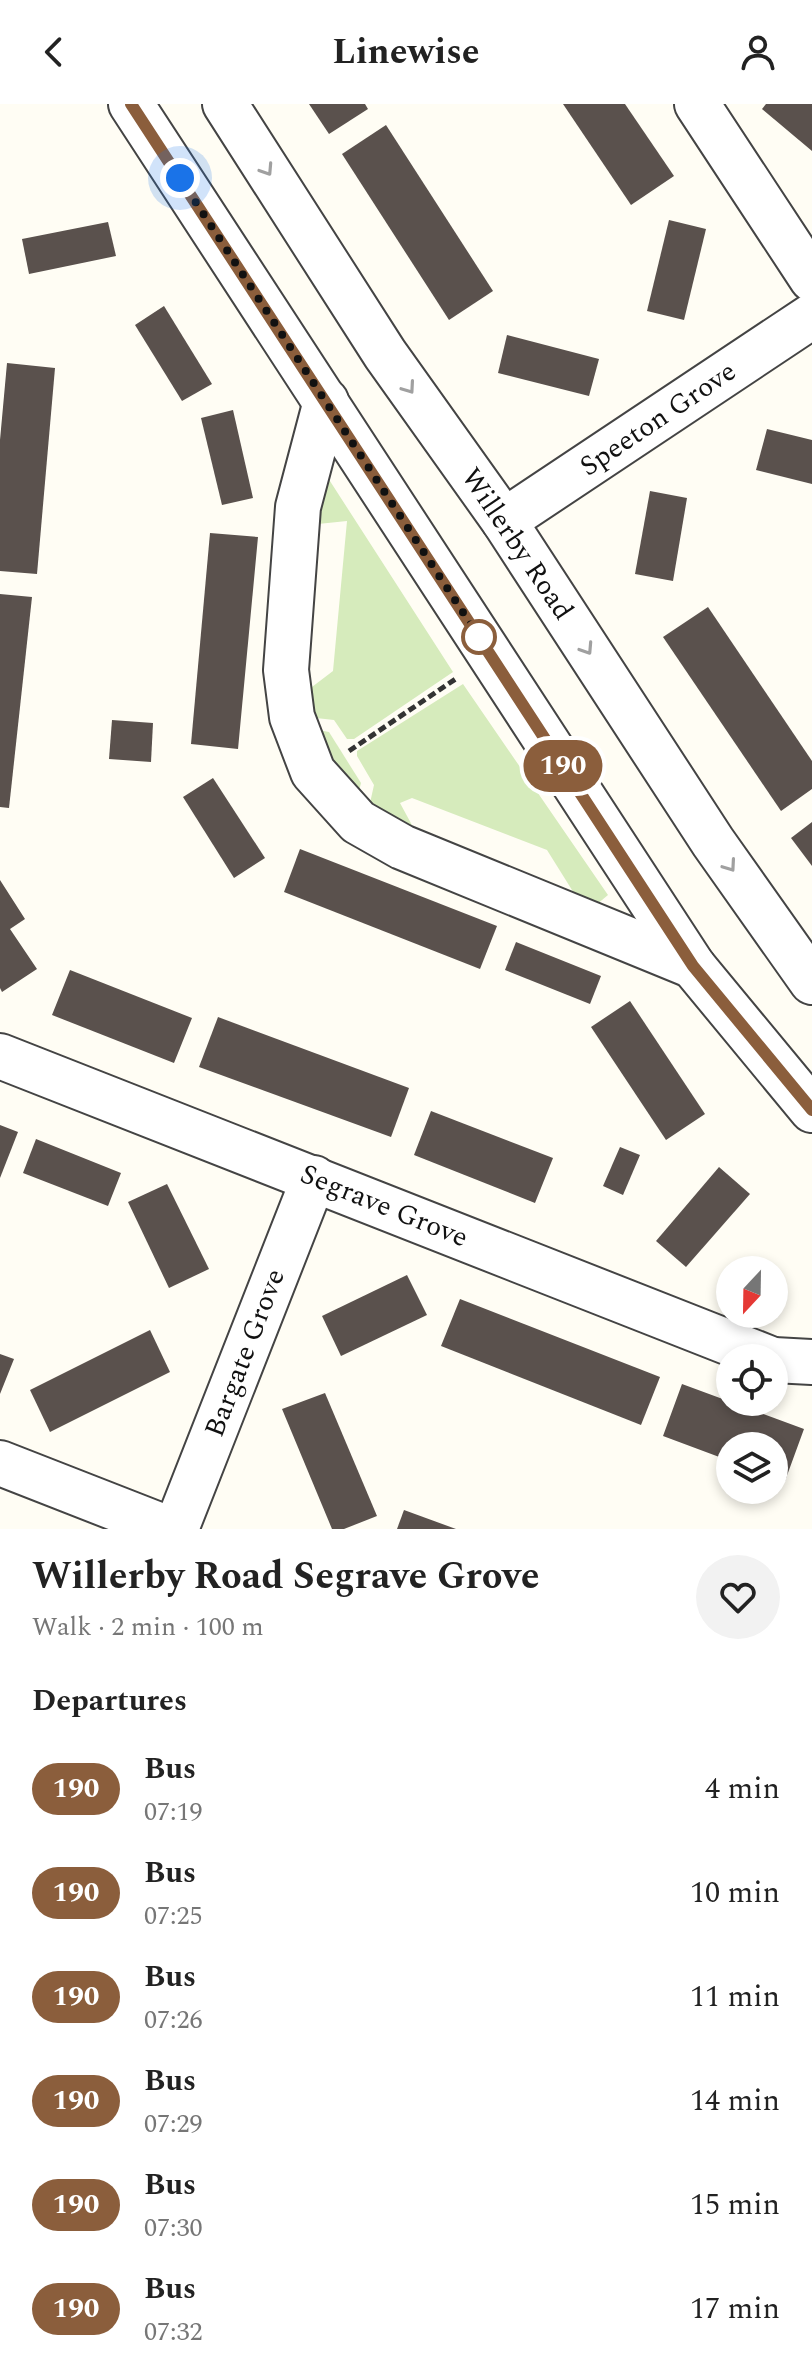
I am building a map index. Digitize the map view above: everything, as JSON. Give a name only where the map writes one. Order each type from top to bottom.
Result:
[{"type":"street","points":[[131,104],[693,966],[812,1110]]},
{"type":"street","name":"Willerby Road","points":[[225,104],[385,354],[504,521],[713,842],[812,982]]},
{"type":"street","points":[[697,104],[812,279]]},
{"type":"street","name":"Speeton Grove","points":[[504,521],[812,316]]},
{"type":"street","points":[[326,401],[298,507],[286,670],[292,717],[313,772],[358,822],[402,847],[693,966]]},
{"type":"street","name":"Segrave Grove","points":[[0,1056],[733,1344]]},
{"type":"street","name":"Bargate Grove","points":[[176,1529],[314,1178]]},
{"type":"street","points":[[788,1361],[812,1362]]},
{"type":"street","points":[[0,1463],[169,1529]]},
{"type":"path","points":[[349,751],[491,655]]},
{"type":"green space","points":[[328,478],[453,672],[354,739],[347,739],[334,720],[316,718],[308,690],[333,671],[347,521],[318,524],[317,490]]},
{"type":"green space","points":[[463,684],[608,895],[596,905],[577,898],[547,850],[412,798],[400,803],[413,827],[370,803],[374,785],[357,751]]},
{"type":"green space","points":[[318,730],[329,732],[361,783],[358,795],[332,769]]},
{"type":"building","points":[[309,104],[365,104],[368,109],[329,134]]},
{"type":"building","points":[[563,104],[625,104],[674,176],[631,205]]},
{"type":"building","points":[[766,104],[812,104],[812,151],[762,109]]},
{"type":"building","points":[[386,125],[493,291],[449,320],[342,154]]},
{"type":"building","points":[[669,220],[706,229],[684,320],[647,311]]},
{"type":"building","points":[[108,222],[116,256],[29,274],[22,239]]},
{"type":"building","points":[[164,306],[212,384],[182,401],[135,325]]},
{"type":"building","points":[[507,335],[599,359],[589,396],[498,373]]},
{"type":"building","points":[[7,363],[55,368],[37,574],[0,571],[0,440]]},
{"type":"building","points":[[233,410],[253,498],[222,505],[201,418]]},
{"type":"building","points":[[767,429],[812,440],[812,484],[756,470]]},
{"type":"building","points":[[650,491],[687,498],[673,581],[635,574]]},
{"type":"building","points":[[210,533],[258,537],[238,749],[191,744]]},
{"type":"building","points":[[0,594],[32,597],[9,808],[0,807]]},
{"type":"building","points":[[708,607],[812,761],[812,789],[781,811],[663,637]]},
{"type":"building","points":[[112,720],[153,723],[151,762],[109,759]]},
{"type":"building","points":[[213,778],[265,858],[234,878],[183,797]]},
{"type":"building","points":[[812,822],[812,866],[791,838]]},
{"type":"building","points":[[300,849],[497,926],[480,969],[284,892]]},
{"type":"building","points":[[0,880],[25,919],[10,929],[37,969],[2,992],[0,988]]},
{"type":"building","points":[[516,942],[601,976],[590,1004],[505,970]]},
{"type":"building","points":[[70,970],[192,1018],[174,1063],[52,1015]]},
{"type":"building","points":[[630,1001],[705,1114],[666,1140],[591,1027]]},
{"type":"building","points":[[218,1017],[409,1088],[391,1137],[199,1067]]},
{"type":"building","points":[[431,1111],[553,1158],[535,1203],[414,1155]]},
{"type":"building","points":[[0,1125],[18,1132],[0,1178]]},
{"type":"building","points":[[36,1139],[121,1173],[108,1206],[23,1173]]},
{"type":"building","points":[[620,1147],[640,1155],[623,1195],[603,1186]]},
{"type":"building","points":[[719,1167],[750,1194],[686,1267],[656,1241]]},
{"type":"building","points":[[167,1184],[209,1269],[169,1288],[128,1202]]},
{"type":"building","points":[[407,1275],[427,1315],[341,1356],[322,1316]]},
{"type":"building","points":[[460,1299],[660,1377],[641,1425],[441,1346]]},
{"type":"building","points":[[150,1330],[170,1372],[50,1432],[30,1390]]},
{"type":"building","points":[[0,1354],[14,1359],[0,1394]]},
{"type":"building","points":[[682,1384],[716,1397],[716,1416],[769,1416],[804,1429],[788,1473],[788,1432],[716,1432],[716,1456],[663,1436]]},
{"type":"building","points":[[325,1393],[377,1516],[344,1529],[332,1529],[282,1409]]},
{"type":"building","points":[[404,1510],[456,1529],[397,1529]]},
{"type":"bus line","name":"190","points":[[131,104],[693,966],[812,1110]]},
{"type":"route","points":[[180,178],[479,637]]}]
